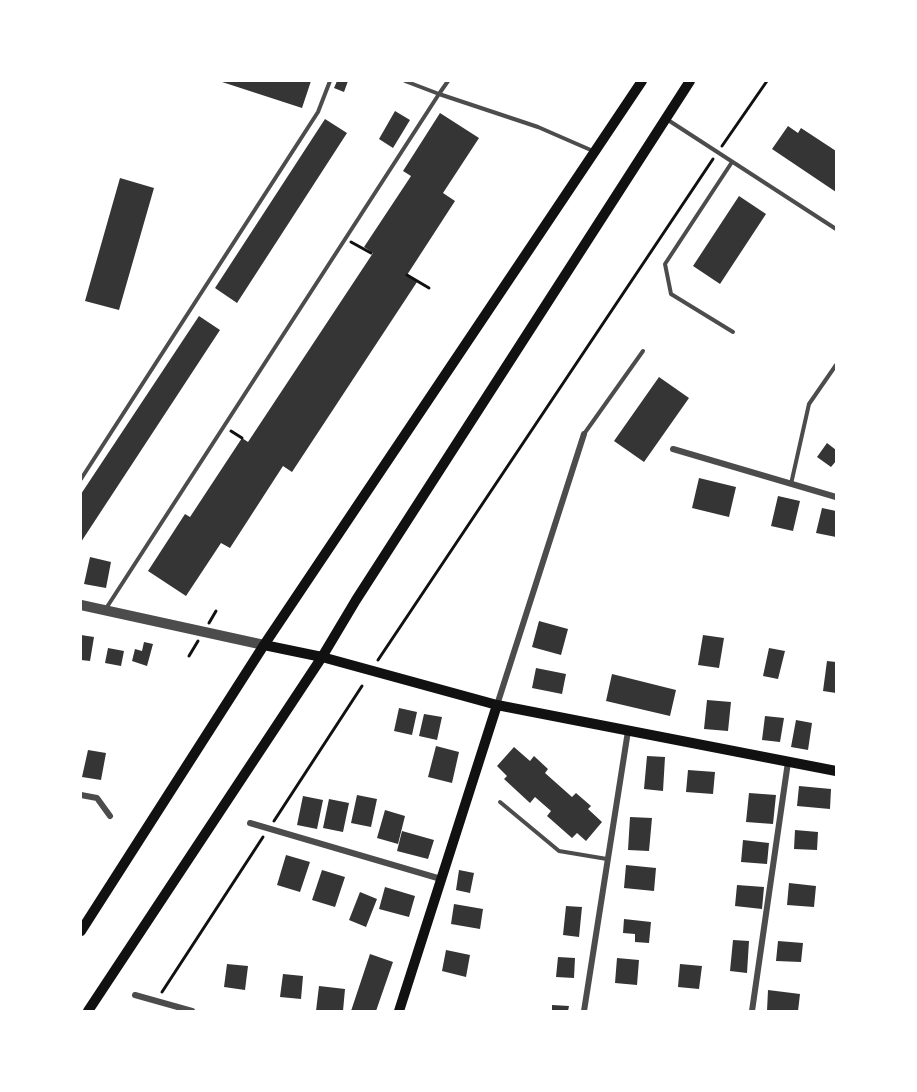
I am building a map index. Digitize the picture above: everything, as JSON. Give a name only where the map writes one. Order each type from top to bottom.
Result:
[{"type":"main road","points":[[81,931],[264,645],[642,81]]},
{"type":"main road","points":[[88,1011],[322,657],[356,600],[690,81]]},
{"type":"main road","points":[[264,645],[322,657],[497,705],[836,771]]},
{"type":"main road","points":[[399,1011],[497,705]]},
{"type":"street","points":[[497,705],[584,434]]},
{"type":"street","points":[[672,449],[836,497]]},
{"type":"street","points":[[81,605],[264,645]]},
{"type":"street","points":[[584,1011],[628,731]]},
{"type":"street","points":[[752,1011],[788,762]]},
{"type":"street","points":[[81,795],[97,798],[110,816]]},
{"type":"street","points":[[250,823],[441,879]]},
{"type":"street","points":[[135,995],[192,1011]]},
{"type":"lane","points":[[81,479],[318,112],[330,81]]},
{"type":"lane","points":[[405,81],[538,127],[596,152]]},
{"type":"lane","points":[[105,610],[448,81]]},
{"type":"lane","points":[[665,119],[836,229]]},
{"type":"lane","points":[[732,162],[665,264],[671,294],[733,332]]},
{"type":"lane","points":[[584,434],[643,351]]},
{"type":"lane","points":[[791,484],[809,404],[836,365]]},
{"type":"lane","points":[[500,802],[559,851],[608,859]]},
{"type":"path","points":[[380,657],[767,81]]},
{"type":"path","points":[[345,239],[371,253]]},
{"type":"path","points":[[407,275],[429,288]]},
{"type":"path","points":[[156,1001],[362,686]]},
{"type":"building","points":[[219,81],[311,81],[302,108]]},
{"type":"building","points":[[337,81],[348,81],[344,92],[334,88]]},
{"type":"building","points":[[395,111],[410,120],[393,148],[379,139]]},
{"type":"building","points":[[440,113],[479,138],[443,193],[455,201],[407,275],[417,282],[292,472],[283,466],[230,548],[221,543],[186,596],[148,571],[185,514],[190,517],[242,438],[248,442],[373,253],[364,247],[411,176],[403,171]]},
{"type":"building","points":[[325,119],[347,133],[237,303],[215,288]]},
{"type":"building","points":[[788,126],[798,133],[801,128],[836,151],[836,192],[772,149]]},
{"type":"building","points":[[120,178],[154,188],[119,310],[85,301]]},
{"type":"building","points":[[739,196],[766,214],[720,284],[693,266]]},
{"type":"building","points":[[199,316],[220,330],[81,542],[81,494]]},
{"type":"building","points":[[659,377],[689,398],[644,462],[614,441]]},
{"type":"building","points":[[827,443],[836,450],[836,461],[831,467],[817,457]]},
{"type":"building","points":[[699,478],[736,487],[729,517],[692,508]]},
{"type":"building","points":[[778,496],[800,501],[793,531],[771,526]]},
{"type":"building","points":[[822,508],[836,511],[836,537],[816,533]]},
{"type":"building","points":[[90,557],[111,562],[106,588],[84,584]]},
{"type":"building","points":[[539,621],[568,629],[561,655],[532,647]]},
{"type":"building","points":[[81,635],[94,637],[90,661],[81,660]]},
{"type":"building","points":[[703,635],[724,638],[719,668],[698,665]]},
{"type":"building","points":[[144,642],[153,644],[147,666],[132,661],[135,649],[142,651]]},
{"type":"building","points":[[108,648],[124,651],[121,666],[105,663]]},
{"type":"building","points":[[769,648],[785,651],[778,679],[763,676]]},
{"type":"building","points":[[827,661],[836,662],[836,693],[823,691]]},
{"type":"building","points":[[536,668],[566,674],[562,694],[532,688]]},
{"type":"building","points":[[612,674],[676,690],[670,716],[606,701]]},
{"type":"building","points":[[707,700],[731,702],[728,731],[704,729]]},
{"type":"building","points":[[399,708],[417,712],[412,735],[394,731]]},
{"type":"building","points":[[424,714],[442,717],[437,740],[419,736]]},
{"type":"building","points":[[765,716],[784,718],[780,742],[762,740]]},
{"type":"building","points":[[796,720],[812,723],[808,750],[791,747]]},
{"type":"building","points":[[436,746],[459,752],[452,783],[428,777]]},
{"type":"building","points":[[514,747],[530,761],[534,756],[548,769],[545,773],[572,797],[576,793],[591,806],[588,809],[602,822],[586,841],[577,833],[572,838],[547,816],[551,811],[535,797],[530,803],[504,779],[507,776],[497,766]]},
{"type":"building","points":[[88,750],[106,753],[101,780],[82,777]]},
{"type":"building","points":[[647,756],[665,757],[663,791],[644,789]]},
{"type":"building","points":[[688,770],[715,772],[713,794],[686,792]]},
{"type":"building","points":[[799,786],[831,789],[830,809],[797,806]]},
{"type":"building","points":[[749,793],[776,795],[773,824],[746,822]]},
{"type":"building","points":[[357,795],[377,799],[371,827],[351,823]]},
{"type":"building","points":[[303,796],[323,800],[317,829],[297,825]]},
{"type":"building","points":[[329,799],[349,803],[343,832],[323,828]]},
{"type":"building","points":[[385,810],[405,816],[398,844],[377,838]]},
{"type":"building","points":[[630,817],[652,818],[649,851],[628,850]]},
{"type":"building","points":[[795,830],[818,832],[817,850],[794,849]]},
{"type":"building","points":[[402,831],[434,840],[428,859],[397,851]]},
{"type":"building","points":[[743,840],[769,843],[767,864],[741,862]]},
{"type":"building","points":[[286,855],[310,862],[300,892],[277,885]]},
{"type":"building","points":[[626,865],[656,868],[654,891],[624,888]]},
{"type":"building","points":[[322,870],[345,877],[335,907],[312,900]]},
{"type":"building","points":[[459,870],[474,873],[470,893],[456,890]]},
{"type":"building","points":[[789,883],[816,886],[814,907],[787,905]]},
{"type":"building","points":[[737,885],[764,887],[762,909],[735,906]]},
{"type":"building","points":[[385,887],[415,896],[409,917],[379,909]]},
{"type":"building","points":[[360,892],[377,899],[366,927],[349,920]]},
{"type":"building","points":[[454,904],[483,909],[480,929],[451,924]]},
{"type":"building","points":[[566,906],[582,907],[579,937],[563,935]]},
{"type":"building","points":[[624,919],[651,922],[649,943],[635,942],[635,934],[623,933]]},
{"type":"building","points":[[733,940],[749,941],[747,973],[730,971]]},
{"type":"building","points":[[778,941],[803,943],[801,962],[776,961]]},
{"type":"building","points":[[446,950],[470,955],[466,977],[442,971]]},
{"type":"building","points":[[370,954],[393,962],[376,1011],[351,1011]]},
{"type":"building","points":[[558,957],[575,958],[574,978],[556,977]]},
{"type":"building","points":[[617,958],[639,960],[637,985],[615,983]]},
{"type":"building","points":[[227,964],[248,966],[245,990],[224,987]]},
{"type":"building","points":[[680,964],[702,966],[699,989],[678,987]]},
{"type":"building","points":[[283,974],[303,976],[301,999],[280,997]]},
{"type":"building","points":[[319,986],[345,989],[343,1011],[316,1011]]},
{"type":"building","points":[[768,990],[800,994],[798,1011],[767,1011]]},
{"type":"building","points":[[552,1005],[569,1006],[568,1011],[552,1011]]}]
